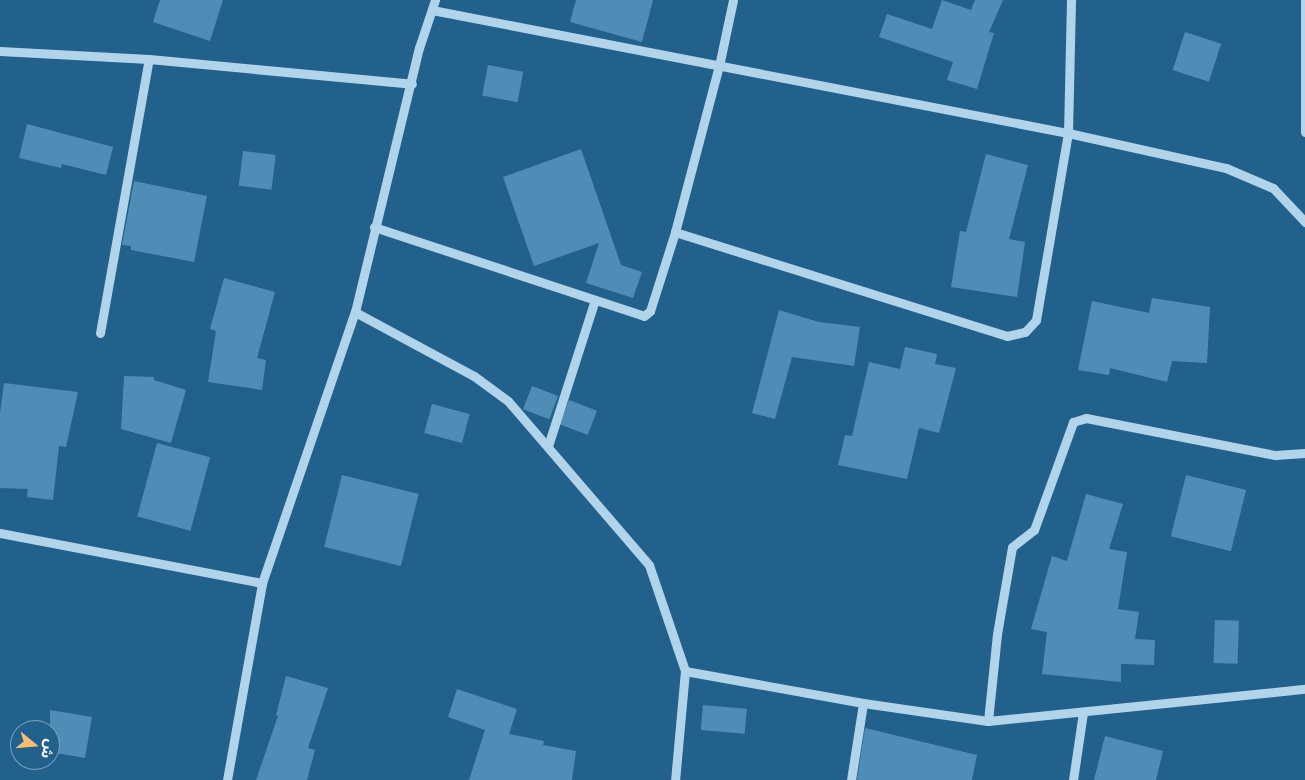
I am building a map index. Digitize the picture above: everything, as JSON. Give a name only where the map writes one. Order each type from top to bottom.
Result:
[{"type":"street","points":[[227,780],[262,583],[356,312],[374,227],[435,0]]},
{"type":"street","points":[[374,227],[644,316],[650,311],[675,232],[720,66],[732,0]]},
{"type":"street","points":[[675,232],[1007,336],[1025,332],[1036,320],[1068,133],[1071,0]]},
{"type":"street","points":[[1305,0],[1305,132]]},
{"type":"street","points":[[432,10],[1068,133],[1226,168],[1273,188],[1305,222]]},
{"type":"street","points":[[0,51],[149,59],[412,84]]},
{"type":"street","points":[[100,334],[149,59]]},
{"type":"street","points":[[548,446],[595,300]]},
{"type":"street","points":[[356,312],[474,376],[508,400],[648,565],[685,671],[675,780]]},
{"type":"street","points":[[988,721],[997,634],[1012,547],[1034,530],[1073,422],[1086,418],[1275,455],[1305,453]]},
{"type":"street","points":[[0,533],[262,583]]},
{"type":"street","points":[[685,671],[863,703],[988,721],[1305,689]]},
{"type":"street","points":[[851,780],[863,703]]},
{"type":"street","points":[[1072,780],[1084,712]]},
{"type":"building","points":[[160,0],[223,0],[210,41],[153,22]]},
{"type":"building","points":[[576,0],[653,0],[642,42],[570,22]]},
{"type":"building","points":[[942,0],[971,10],[975,0],[1003,0],[989,32],[994,33],[977,89],[947,80],[953,62],[879,37],[887,14],[932,29]]},
{"type":"building","points":[[1185,32],[1221,44],[1209,82],[1173,70]]},
{"type":"building","points":[[488,65],[523,72],[517,102],[482,95]]},
{"type":"building","points":[[27,124],[113,147],[106,175],[62,164],[61,168],[19,158]]},
{"type":"building","points":[[581,149],[621,265],[642,272],[633,298],[586,283],[599,243],[534,266],[503,177]]},
{"type":"building","points":[[243,151],[276,155],[271,190],[239,186]]},
{"type":"building","points":[[986,154],[1028,165],[1009,239],[1025,242],[1017,297],[951,287],[960,231],[966,232]]},
{"type":"building","points":[[134,181],[207,196],[194,262],[131,250],[131,246],[122,245]]},
{"type":"building","points":[[224,278],[275,292],[257,358],[266,360],[262,390],[208,382],[216,331],[210,329]]},
{"type":"building","points":[[1152,298],[1210,307],[1207,363],[1172,361],[1167,382],[1110,368],[1109,375],[1078,370],[1092,301],[1149,313]]},
{"type":"building","points":[[779,310],[819,322],[860,327],[854,366],[792,357],[775,419],[752,413]]},
{"type":"building","points":[[905,347],[937,354],[935,364],[956,368],[939,433],[919,428],[907,479],[838,465],[845,435],[852,436],[869,362],[900,369]]},
{"type":"building","points":[[124,376],[154,377],[154,380],[186,390],[171,443],[121,429]]},
{"type":"building","points":[[4,383],[78,392],[66,447],[59,446],[53,500],[27,497],[28,489],[0,488],[0,413]]},
{"type":"building","points":[[532,386],[558,396],[549,419],[523,409]]},
{"type":"building","points":[[569,400],[597,411],[588,435],[560,424]]},
{"type":"building","points":[[432,404],[470,414],[462,443],[424,433]]},
{"type":"building","points":[[157,443],[210,457],[190,531],[137,516]]},
{"type":"building","points":[[342,475],[419,494],[401,566],[324,547]]},
{"type":"building","points":[[1186,475],[1246,490],[1231,551],[1171,536]]},
{"type":"building","points":[[1086,494],[1123,504],[1109,549],[1127,552],[1118,609],[1139,612],[1135,639],[1155,640],[1154,665],[1121,664],[1121,682],[1042,674],[1047,632],[1031,629],[1052,556],[1067,561]]},
{"type":"building","points":[[1215,620],[1239,621],[1237,664],[1213,663]]},
{"type":"building","points":[[286,676],[328,688],[308,748],[315,750],[307,780],[256,780],[278,716],[276,715]]},
{"type":"building","points":[[457,689],[517,709],[509,734],[544,741],[543,745],[576,751],[572,780],[469,780],[485,730],[448,717]]},
{"type":"building","points":[[703,705],[747,709],[745,734],[701,730]]},
{"type":"building","points":[[50,710],[92,717],[85,758],[60,754],[60,720],[50,720]]},
{"type":"building","points":[[865,728],[977,755],[972,780],[857,780]]},
{"type":"building","points":[[1105,736],[1163,751],[1156,780],[1094,780]]}]
